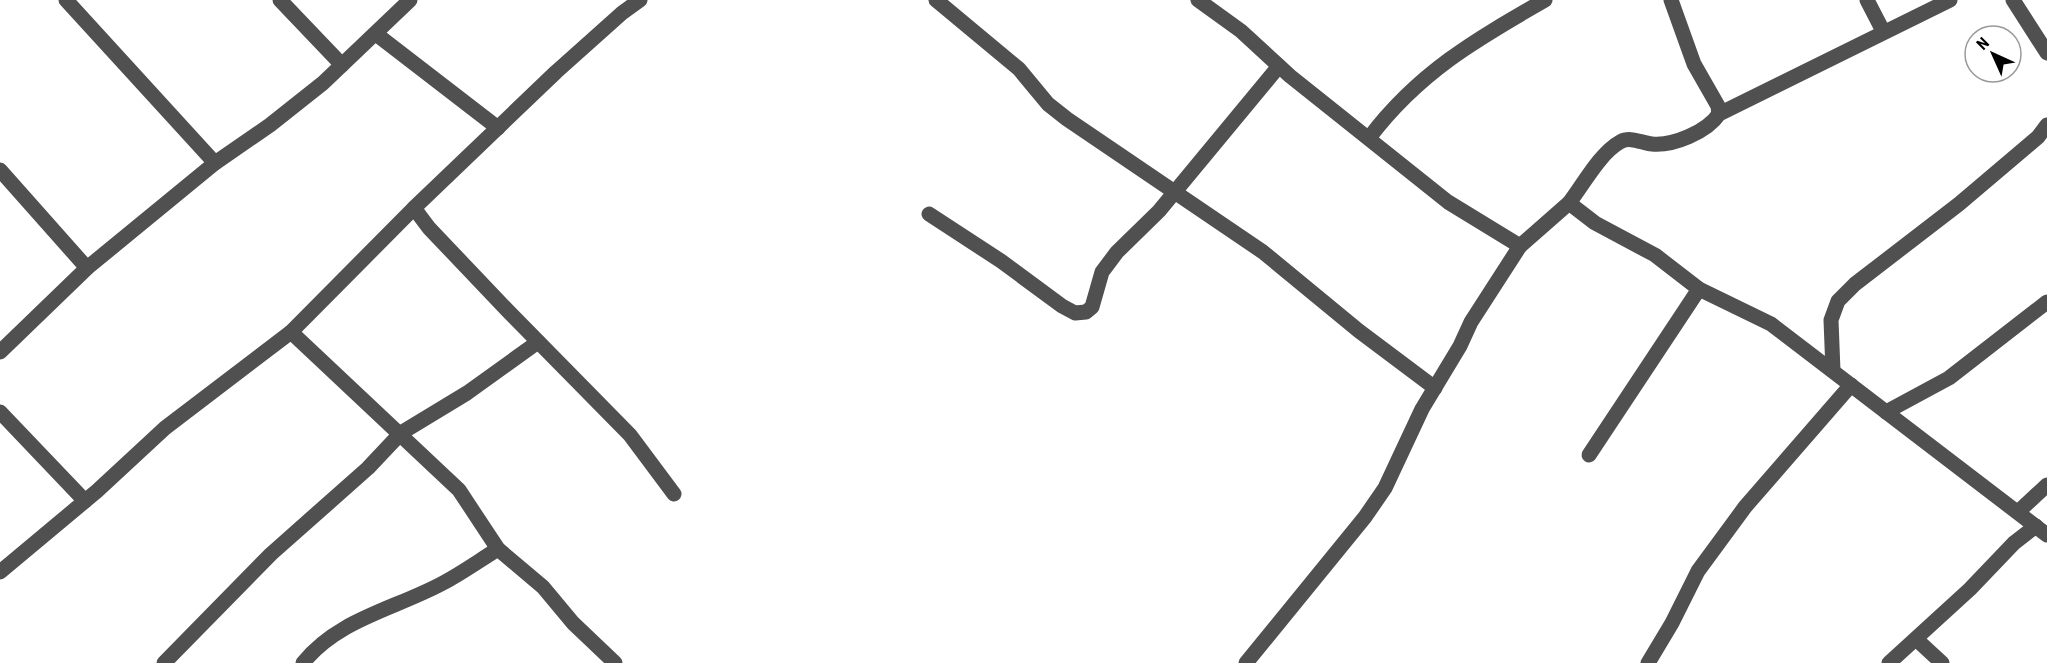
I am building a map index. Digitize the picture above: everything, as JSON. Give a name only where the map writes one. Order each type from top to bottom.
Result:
[{"type":"street","points":[[66,0],[215,163]]},
{"type":"street","points":[[280,0],[342,65]]},
{"type":"street","points":[[0,352],[87,268],[215,163],[270,125],[342,65],[410,0]]},
{"type":"street","points":[[0,572],[85,501],[165,428],[291,332],[414,208],[498,128],[622,13],[640,0]]},
{"type":"street","points":[[936,0],[1019,69],[1048,104],[1263,252],[1359,331],[1436,388]]},
{"type":"street","points":[[1198,0],[1241,31],[1279,66],[1449,202],[1520,246]]},
{"type":"street","points":[[1369,138],[1405,94],[1438,65],[1475,39],[1545,0]]},
{"type":"street","points":[[1671,0],[1685,41],[1718,106],[1719,114]]},
{"type":"street","points":[[1867,0],[1883,31]]},
{"type":"street","points":[[1246,663],[1360,524],[1385,488],[1471,322],[1520,246],[1569,203],[1589,174],[1620,142],[1631,139],[1650,144],[1671,143],[1709,125],[1719,114],[1883,31],[1950,0]]},
{"type":"street","points":[[2013,0],[2047,53]]},
{"type":"street","points":[[376,34],[498,128]]},
{"type":"street","points":[[928,214],[1001,261],[1062,306],[1075,313],[1086,312],[1092,307],[1102,272],[1117,252],[1175,191],[1279,66]]},
{"type":"street","points":[[1833,371],[1831,320],[1838,301],[1855,284],[1959,204],[2037,137],[2047,125]]},
{"type":"street","points":[[0,170],[87,268]]},
{"type":"street","points":[[1569,203],[1595,223],[1655,255],[1699,289],[1771,324],[2042,531],[2014,543],[1970,590],[1889,663]]},
{"type":"street","points":[[414,208],[429,228],[630,435],[674,494]]},
{"type":"street","points":[[1589,455],[1699,289]]},
{"type":"street","points":[[1886,412],[1949,378],[2047,302]]},
{"type":"street","points":[[291,332],[459,490],[498,549],[543,587],[573,624],[615,663]]},
{"type":"street","points":[[164,663],[271,554],[368,468],[401,433],[467,393],[538,342]]},
{"type":"street","points":[[1648,663],[1698,571],[1745,507],[1783,467],[1851,385]]},
{"type":"street","points":[[0,412],[85,501]]},
{"type":"street","points":[[2018,512],[2047,485]]},
{"type":"street","points":[[303,663],[319,644],[354,623],[444,583],[498,549]]},
{"type":"street","points":[[1916,639],[1942,663]]}]
